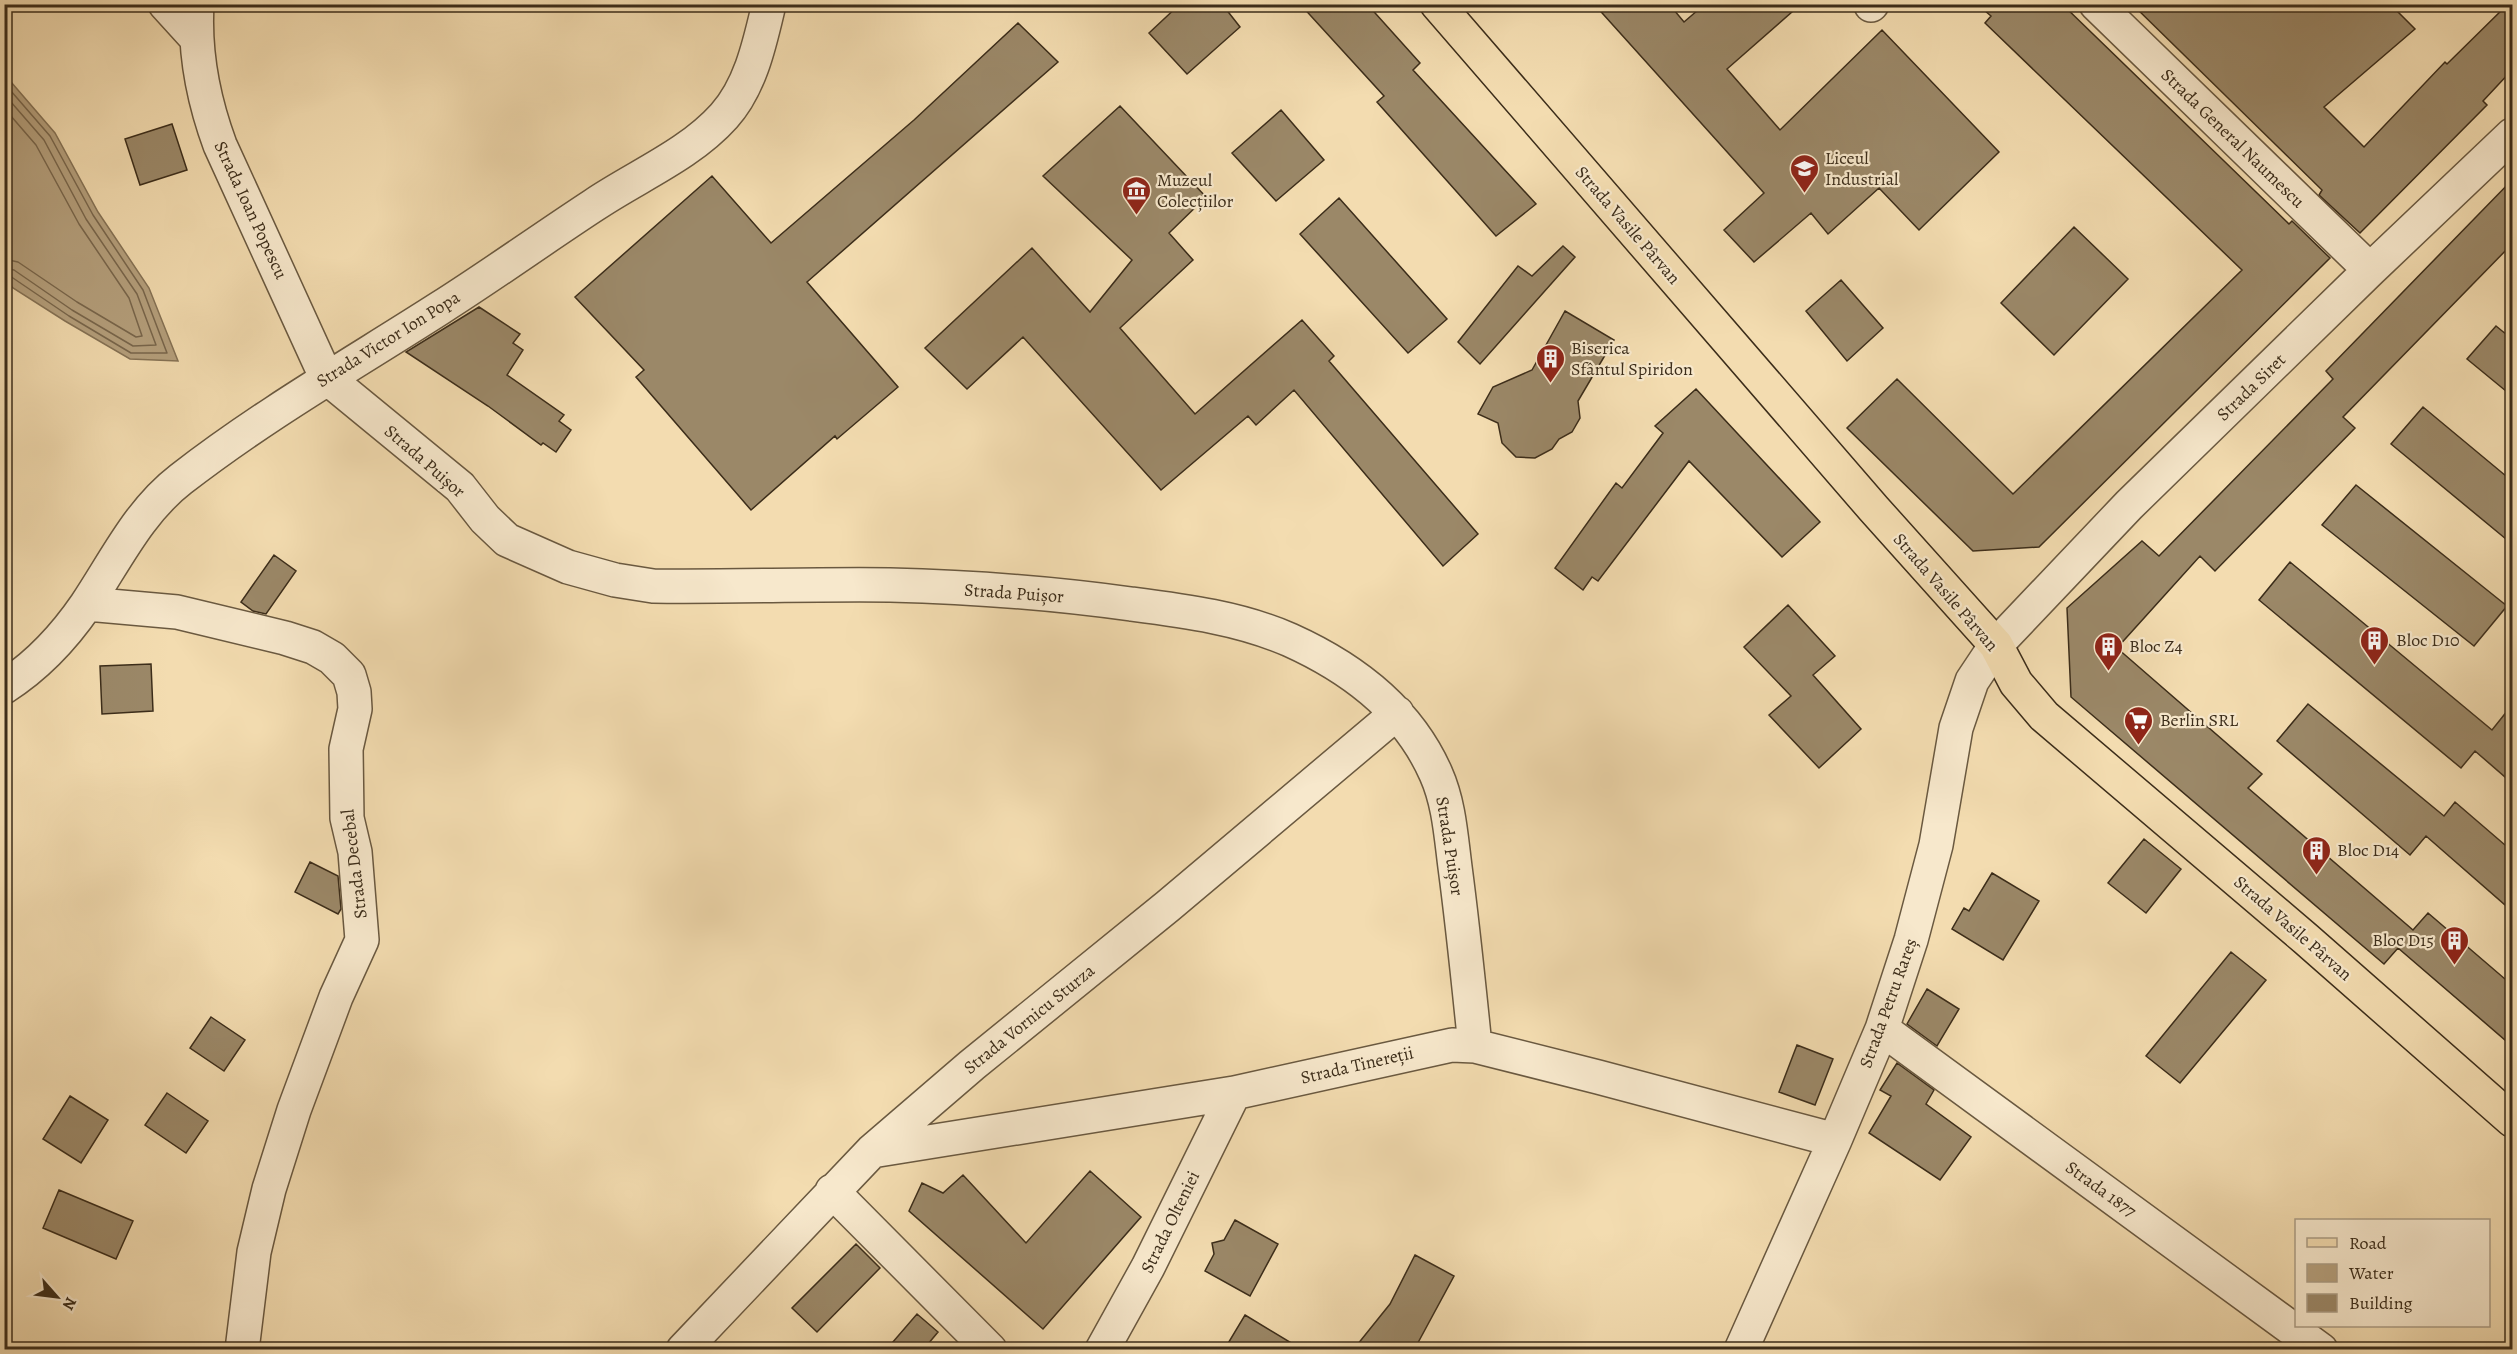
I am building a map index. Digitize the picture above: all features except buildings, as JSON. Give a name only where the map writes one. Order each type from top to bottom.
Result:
[{"type":"main road","name":"Strada Vasile Pârvan","points":[[1437,4],[1874,509],[1996,645],[2016,682],[2044,716],[2306,939],[2512,1120]]},
{"type":"street","points":[[165,4],[195,37]]},
{"type":"street","name":"Strada Ioan Popescu","points":[[197,4],[195,37],[199,74],[208,112],[220,145],[326,377]]},
{"type":"street","name":"Strada Victor Ion Popa","points":[[4,687],[22,676],[46,653],[87,604],[122,545],[169,488],[236,436],[326,377],[440,308],[597,203],[694,144],[725,115],[744,85],[755,57],[769,4]]},
{"type":"street","name":"Strada General Naumescu","points":[[2097,4],[2370,270]]},
{"type":"street","name":"Strada Siret","points":[[1996,645],[2129,505],[2512,135]]},
{"type":"street","name":"Strada Puișor","points":[[326,377],[460,487],[485,519],[507,540],[568,567],[615,580],[653,586],[880,585],[1001,590],[1100,600],[1188,612],[1239,622],[1289,639],[1335,663],[1372,687],[1397,713],[1423,748],[1437,775],[1447,808],[1462,919],[1475,1046]]},
{"type":"street","name":"Strada Decebal","points":[[87,604],[177,612],[313,647],[332,658],[350,675],[354,692],[355,709],[346,749],[347,818],[355,852],[362,940],[336,997],[294,1110],[269,1189],[254,1252],[242,1350]]},
{"type":"street","name":"Strada Petru Rareș","points":[[1741,1350],[1882,1029],[1911,940],[1936,845],[1956,728],[1972,681],[1996,645]]},
{"type":"street","name":"Strada Vornicu Sturza","points":[[683,1350],[872,1151],[972,1065],[1168,906],[1397,713]]},
{"type":"street","name":"Strada 1877","points":[[1882,1029],[2321,1350]]},
{"type":"street","name":"Strada Tinereții","points":[[872,1151],[1234,1093],[1452,1045],[1475,1046],[1708,1104],[1835,1140]]},
{"type":"street","name":"Strada Olteniei","points":[[1102,1350],[1148,1267],[1234,1093]]},
{"type":"street","points":[[832,1191],[990,1350]]},
{"type":"water","points":[[5,75],[55,133],[98,212],[149,288],[178,361],[130,359],[13,288],[5,279]]},
{"type":"place","name":"Liceul Industrial","points":[[1804,194]]},
{"type":"place","name":"Muzeul Colecțiilor","points":[[1136,216]]},
{"type":"place","name":"Biserica Sfântul Spiridon","points":[[1550,384]]},
{"type":"place","name":"Bloc D10","points":[[2375,666]]},
{"type":"place","name":"Bloc Z4","points":[[2108,672]]},
{"type":"place","name":"Berlin SRL","points":[[2139,746]]},
{"type":"place","name":"Bloc D14","points":[[2316,876]]},
{"type":"place","name":"Bloc D15","points":[[2455,966]]}]
